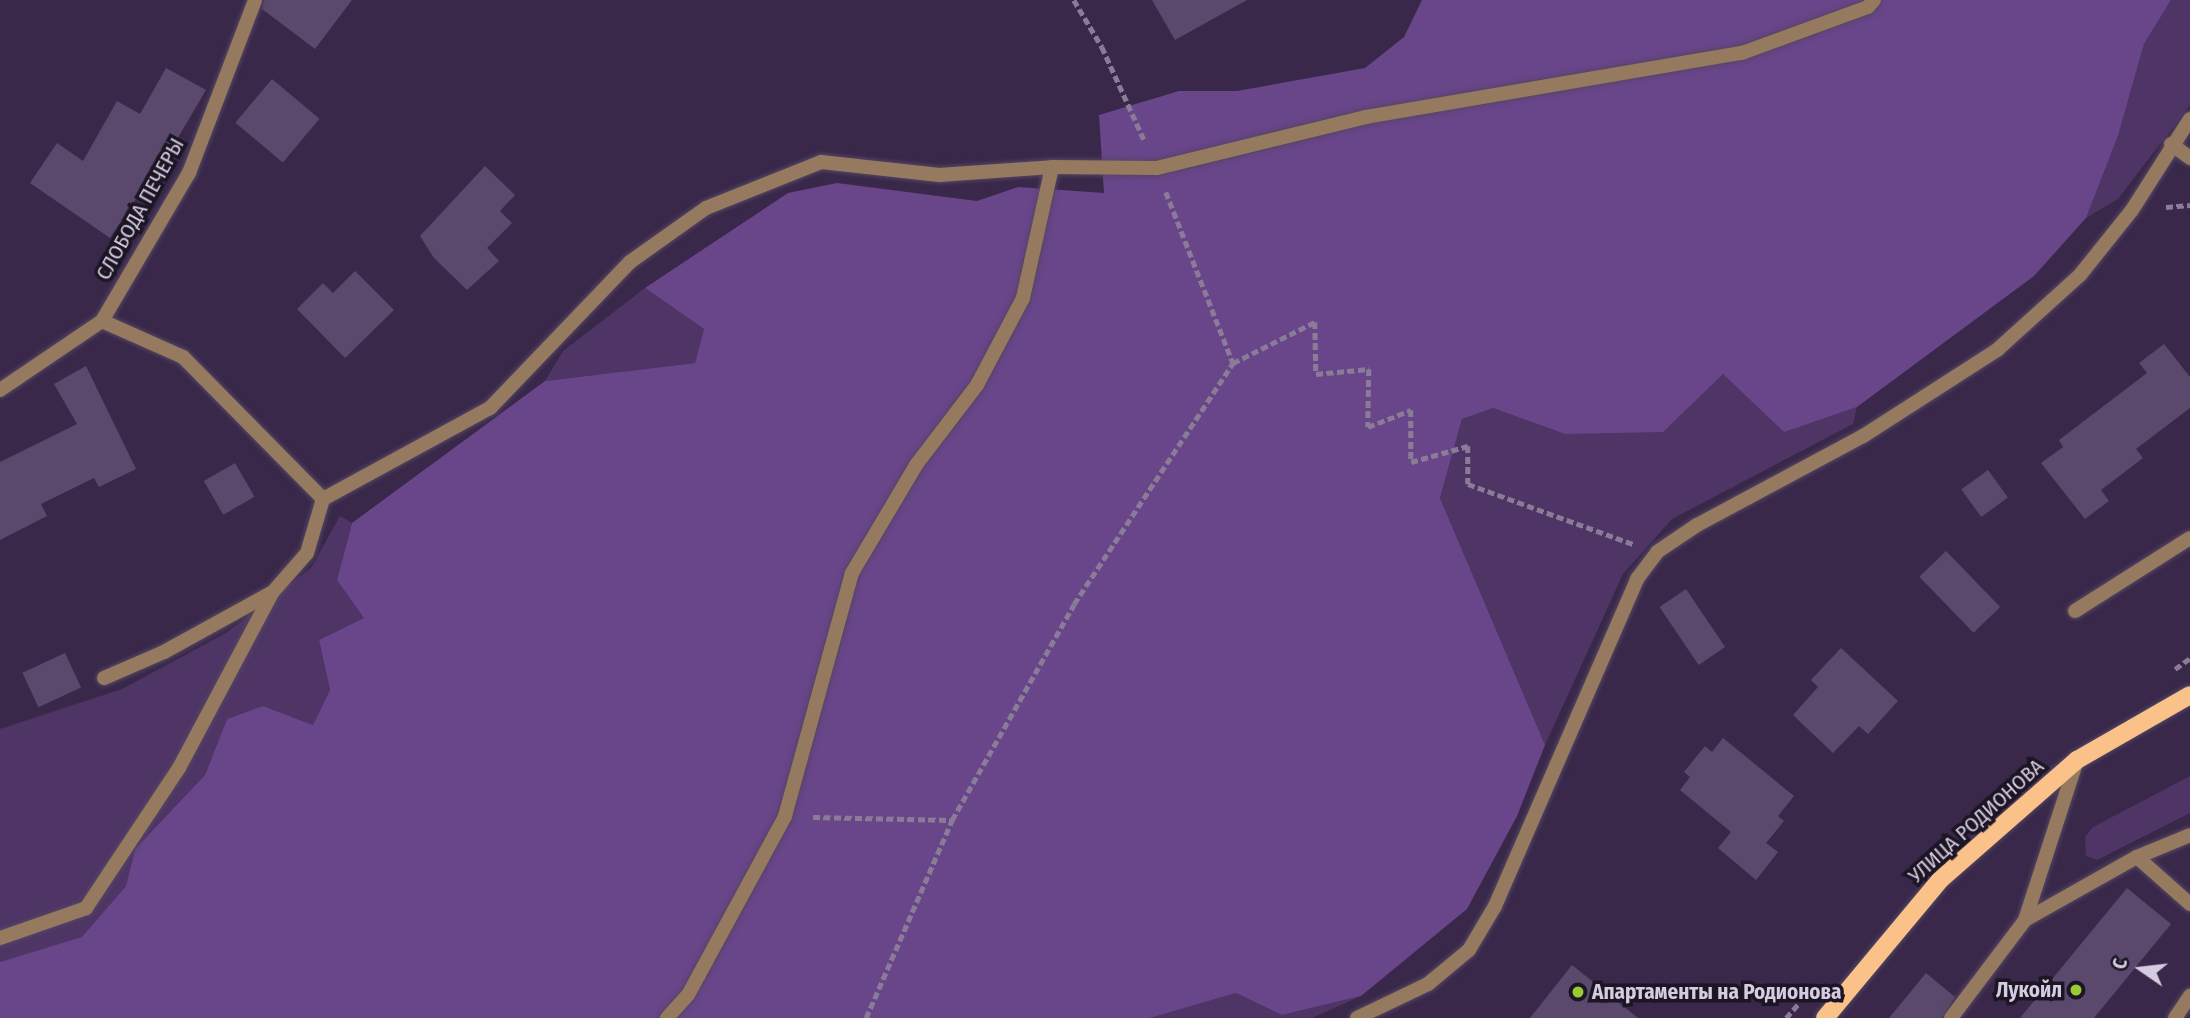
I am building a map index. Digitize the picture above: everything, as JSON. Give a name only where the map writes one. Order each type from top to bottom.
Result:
[{"type":"main road","name":"УЛИЦА РОДИОНОВА","points":[[1825,1018],[1941,879],[2077,760],[2190,695]]},
{"type":"street","name":"СЛОБОДА ПЕЧЕРЫ","points":[[0,390],[102,321],[189,173],[255,0]]},
{"type":"street","points":[[0,938],[86,908],[179,768],[272,593],[307,553],[323,499],[490,408],[630,262],[706,208],[821,162],[939,175],[1052,167],[1157,168],[1366,117],[1742,53],[1868,7],[1874,0]]},
{"type":"street","points":[[1357,1018],[1428,984],[1469,950],[1495,906],[1637,579],[1657,552],[1697,525],[1863,436],[1997,350],[2080,275],[2132,210],[2171,144],[2190,119]]},
{"type":"street","points":[[2171,144],[2190,159]]},
{"type":"street","points":[[667,1018],[688,995],[785,816],[852,573],[916,465],[977,385],[1023,298],[1052,167]]},
{"type":"street","points":[[102,321],[183,357],[323,499]]},
{"type":"street","points":[[2074,611],[2190,538]]},
{"type":"street","points":[[104,678],[164,652],[272,593]]},
{"type":"street","points":[[1951,1018],[2025,920],[2077,760]]},
{"type":"street","points":[[2025,920],[2137,856],[2190,835]]},
{"type":"street","points":[[2137,856],[2190,904]]},
{"type":"street","points":[[2175,1018],[2190,996]]},
{"type":"path","points":[[1074,0],[1102,47],[1157,168],[1233,363]]},
{"type":"path","points":[[866,1018],[952,820],[1074,604],[1233,363],[1315,322],[1316,374],[1370,369],[1368,427],[1411,410],[1411,462],[1468,446],[1468,484],[1657,552]]},
{"type":"path","points":[[785,816],[952,820]]},
{"type":"shaded area","points":[[1422,0],[2171,0],[2144,44],[2118,136],[2086,218],[2034,276],[1857,407],[1784,432],[1723,374],[1663,432],[1565,434],[1493,408],[1462,419],[1440,498],[1545,745],[1517,816],[1467,909],[1361,996],[1282,1015],[1236,993],[1150,1018],[0,1018],[0,962],[82,937],[126,886],[135,849],[205,775],[227,719],[263,706],[313,725],[330,690],[319,640],[364,618],[337,580],[352,523],[545,381],[695,363],[704,329],[645,288],[788,193],[837,183],[977,201],[1018,187],[1104,193],[1099,115],[1179,91],[1237,91],[1365,68],[1404,37]]},
{"type":"shaded area","points":[[2171,0],[2190,0],[2190,105],[2118,199],[2086,218],[2118,136],[2144,44]]},
{"type":"shaded area","points":[[645,288],[704,329],[695,363],[545,381],[563,351]]},
{"type":"shaded area","points":[[1723,374],[1784,431],[1857,407],[1853,424],[1672,519],[1623,574],[1545,745],[1440,498],[1462,419],[1493,408],[1565,434]]},
{"type":"shaded area","points":[[340,516],[352,523],[337,580],[365,618],[319,640],[330,690],[313,725],[263,706],[227,719],[205,775],[135,849],[126,886],[82,938],[0,962],[0,729],[122,689],[226,633],[311,568]]},
{"type":"shaded area","points":[[2190,776],[2190,813],[2097,860],[2086,856],[2085,837],[2093,827]]},
{"type":"shaded area","points":[[1236,993],[1282,1015],[1361,996],[1312,1018],[1150,1018]]},
{"type":"building","points":[[264,0],[352,0],[315,49],[262,9]]},
{"type":"building","points":[[1152,0],[1247,0],[1175,40]]},
{"type":"building","points":[[166,68],[206,90],[149,187],[145,185],[110,238],[30,183],[57,143],[83,161],[117,101],[140,114]]},
{"type":"building","points":[[272,79],[319,119],[283,163],[235,123]]},
{"type":"building","points":[[485,166],[515,195],[500,211],[512,223],[487,248],[499,261],[467,290],[434,258],[420,236]]},
{"type":"building","points":[[355,271],[394,310],[345,358],[297,309],[323,283],[333,293]]},
{"type":"building","points":[[2164,344],[2190,377],[2190,408],[2136,449],[2143,458],[2101,490],[2109,501],[2085,519],[2041,463],[2063,447],[2059,440],[2147,373],[2139,363]]},
{"type":"building","points":[[86,366],[136,469],[99,487],[94,478],[41,504],[47,516],[0,540],[0,462],[77,424],[54,384]]},
{"type":"building","points":[[235,463],[254,497],[223,515],[204,481]]},
{"type":"building","points":[[1988,470],[2008,498],[1981,517],[1961,489]]},
{"type":"building","points":[[1946,551],[2000,607],[1974,633],[1919,577]]},
{"type":"building","points":[[1686,589],[1725,647],[1699,665],[1659,607]]},
{"type":"building","points":[[1841,648],[1898,701],[1868,734],[1859,726],[1833,753],[1793,715],[1818,687],[1811,680]]},
{"type":"building","points":[[65,653],[81,687],[38,707],[22,673]]},
{"type":"building","points":[[1723,738],[1794,796],[1778,816],[1784,821],[1766,843],[1778,852],[1756,880],[1718,848],[1731,832],[1680,790],[1690,777],[1684,772],[1705,746],[1712,752]]},
{"type":"building","points":[[2127,888],[2171,924],[2094,1018],[2020,1018]]},
{"type":"building","name":"Апартаменты на Родионова","points":[[1572,965],[1638,1018],[1530,1018]]},
{"type":"building","points":[[1926,973],[1955,997],[1942,1018],[1889,1018]]},
{"type":"place","name":"Лукойл","points":[[2076,990]]},
{"type":"place","name":"Апартаменты на Родионова","points":[[1578,992]]}]
